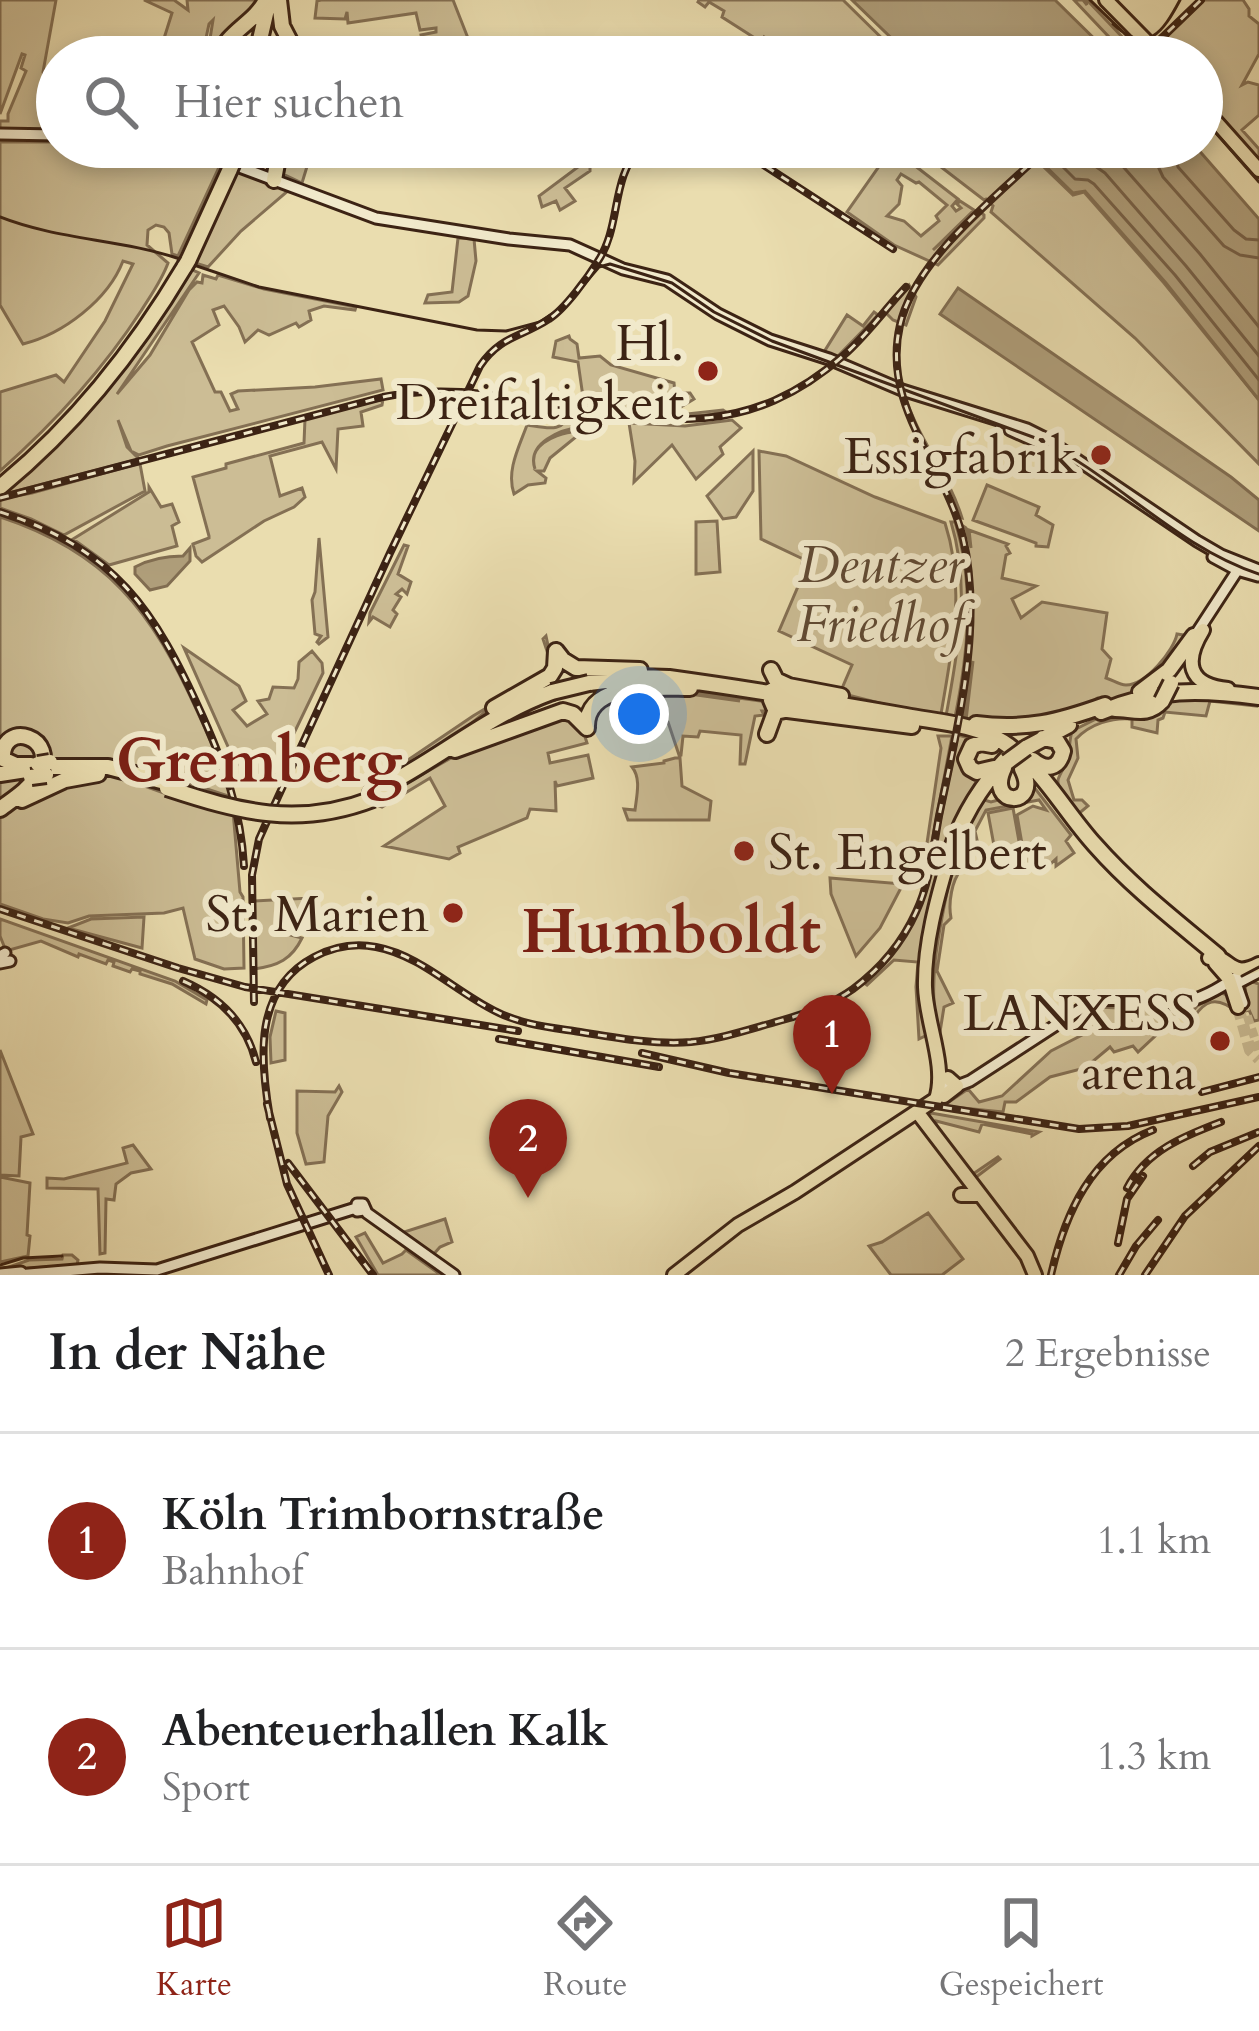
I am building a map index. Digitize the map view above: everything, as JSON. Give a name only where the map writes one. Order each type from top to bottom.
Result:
[{"type":"highway","points":[[258,36],[273,0]]},
{"type":"highway","points":[[231,36],[273,0]]},
{"type":"highway","points":[[273,0],[288,36]]},
{"type":"highway","points":[[0,483],[40,452],[131,349],[183,262],[211,168]]},
{"type":"highway","points":[[813,701],[1020,728],[1119,709],[1143,712],[1162,701],[1198,633]]},
{"type":"highway","points":[[1028,746],[1136,694],[1163,675],[1198,633]]},
{"type":"highway","points":[[449,750],[483,716],[552,673],[556,651],[571,666],[668,674],[676,679]]},
{"type":"highway","points":[[544,716],[586,674],[605,668]]},
{"type":"highway","points":[[771,670],[776,680],[789,686],[897,711]]},
{"type":"highway","points":[[531,687],[544,683],[594,690],[638,677],[676,679],[990,735],[1030,764],[1133,894],[1234,980]]},
{"type":"highway","points":[[0,812],[33,782],[39,772],[43,758],[27,737],[15,736],[3,743],[3,759],[16,765],[42,772],[103,771],[275,809],[327,807],[372,796],[502,719],[553,695],[653,683],[696,688],[912,725],[992,745],[1101,857],[1234,980]]},
{"type":"highway","points":[[785,710],[777,708],[771,695],[778,686],[789,686]]},
{"type":"highway","points":[[1136,694],[1180,687],[1218,688]]},
{"type":"highway","points":[[449,750],[544,716],[569,712],[586,728],[594,690]]},
{"type":"highway","points":[[950,858],[984,787],[1061,723],[1165,692],[1259,694]]},
{"type":"highway","points":[[766,734],[778,710],[912,725]]},
{"type":"highway","points":[[827,710],[885,716],[986,737],[1016,757],[1133,894]]},
{"type":"highway","points":[[1097,712],[1069,734],[1057,779],[1059,791],[1101,857]]},
{"type":"highway","points":[[979,724],[1028,746],[1074,814]]},
{"type":"highway","points":[[0,739],[14,732],[29,734],[46,753],[43,774],[17,802],[0,812]]},
{"type":"highway","points":[[992,745],[972,746],[966,753],[968,765],[984,772],[1010,763]]},
{"type":"highway","points":[[0,777],[88,770],[134,777]]},
{"type":"highway","points":[[17,802],[42,772]]},
{"type":"main road","points":[[1102,0],[1139,36]]},
{"type":"main road","points":[[1223,127],[1259,167]]},
{"type":"main road","points":[[0,136],[36,136]]},
{"type":"main road","points":[[279,168],[325,199],[369,216],[566,244],[674,283],[718,314],[770,340],[902,390],[1028,429],[1237,570]]},
{"type":"main road","points":[[984,417],[1064,455],[1124,502],[1199,549],[1237,570],[1259,573]]},
{"type":"main road","points":[[1237,570],[1198,633],[1190,663],[1198,677],[1218,688],[1259,694]]},
{"type":"main road","points":[[926,1042],[926,967],[950,858]]},
{"type":"main road","points":[[674,1275],[733,1229],[788,1200],[936,1105],[947,1086],[933,1022],[930,978],[950,858]]},
{"type":"main road","points":[[947,1086],[975,1078],[1031,1036],[1093,1001],[1183,1006],[1198,1003],[1234,980]]},
{"type":"main road","points":[[928,1020],[947,1086]]},
{"type":"main road","points":[[919,1114],[1024,1260],[1035,1241]]},
{"type":"main road","points":[[13,1274],[157,1270],[360,1209],[454,1275]]},
{"type":"green space","points":[[0,0],[56,0],[50,36],[36,36],[36,130],[0,129],[0,121],[8,121],[26,71],[21,68],[25,55],[0,114]]},
{"type":"green space","points":[[144,0],[174,0],[188,10],[187,0],[260,0],[226,36],[210,36],[213,20],[206,36],[165,36],[172,13]]},
{"type":"green space","points":[[453,0],[467,36],[421,36],[436,28],[420,30],[416,13],[348,23],[347,12],[345,19],[315,18],[317,1]]},
{"type":"green space","points":[[843,0],[880,36],[752,36],[722,17],[724,11],[698,2]]},
{"type":"green space","points":[[1074,0],[1087,5],[1087,0],[1121,36],[1108,36]]},
{"type":"green space","points":[[1204,0],[1243,0],[1249,16],[1259,24],[1259,54],[1242,85],[1259,85],[1259,115],[1242,130],[1259,149],[1259,160],[1223,119],[1223,36],[1165,36]]},
{"type":"green space","points":[[0,142],[36,142],[36,168],[219,168],[178,256],[172,254],[164,227],[148,230],[147,245],[168,263],[126,333],[76,396],[0,471],[0,392],[56,375],[64,382],[105,321],[133,264],[123,261],[107,289],[82,313],[23,344],[0,305]]},
{"type":"green space","points":[[283,168],[307,168],[302,183],[283,174]]},
{"type":"green space","points":[[577,168],[590,168],[565,188],[575,201],[560,210],[556,201],[542,207],[539,196]]},
{"type":"green space","points":[[878,168],[918,168],[958,199],[952,206],[956,211],[960,201],[974,210],[933,250],[978,210],[984,215],[938,265],[894,245],[847,212]],"holes":[[[901,174],[947,205],[936,216],[939,221],[921,236],[904,221],[887,216],[899,204]]]},
{"type":"green space","points":[[942,168],[1045,168],[1073,195],[1084,192],[1259,400],[1259,464],[1135,338],[991,212],[993,206]]},
{"type":"green space","points":[[236,169],[289,190],[208,267],[192,262]]},
{"type":"green space","points":[[458,238],[474,239],[476,261],[468,296],[459,302],[425,303],[428,295],[452,292]]},
{"type":"green space","points":[[188,268],[199,273],[117,394],[150,355],[203,275],[356,307],[324,306],[309,311],[311,320],[299,327],[296,323],[269,335],[258,330],[245,342],[224,306],[213,310],[219,325],[192,342],[215,392],[221,392],[230,411],[238,409],[231,394],[238,391],[381,379],[383,390],[139,455],[131,451],[139,459],[3,492],[131,360],[172,301]]},
{"type":"green space","points":[[909,285],[916,297],[906,325],[885,312]]},
{"type":"green space","points":[[874,312],[878,315],[836,358],[824,352],[847,315],[863,326]]},
{"type":"green space","points":[[569,336],[577,344],[579,358],[600,356],[611,365],[674,383],[675,393],[690,393],[694,399],[676,410],[678,415],[726,412],[702,416],[655,416],[537,399],[584,404],[578,362],[553,357],[556,341]]},
{"type":"green space","points":[[901,393],[905,395],[962,518],[958,517]]},
{"type":"green space","points":[[383,399],[382,405],[361,412],[363,426],[338,429],[336,469],[322,442],[270,456],[280,496],[302,488],[305,497],[202,562],[196,556],[193,544],[209,536],[193,477],[304,443],[305,419]]},
{"type":"green space","points":[[570,411],[585,413],[582,427],[556,434],[547,439],[537,450],[557,436],[582,432],[550,458],[544,471],[537,471],[546,478],[545,483],[528,485],[514,494],[512,468],[527,425],[554,428],[564,423]]},
{"type":"green space","points":[[732,420],[741,428],[720,447],[723,454],[696,479],[672,445],[634,482],[629,423],[685,426]]},
{"type":"green space","points":[[753,451],[753,491],[736,517],[723,519],[707,496]]},
{"type":"green space","name":"Deutzer Friedhof","points":[[759,451],[786,456],[945,523],[956,595],[941,714],[840,693],[852,665],[779,631],[805,570],[803,559],[761,539]]},
{"type":"green space","points":[[140,464],[145,491],[64,535],[0,508],[0,499]]},
{"type":"green space","points":[[987,485],[1039,507],[1036,515],[1053,525],[1048,547],[973,520]]},
{"type":"green space","points":[[149,487],[161,507],[172,504],[179,522],[172,526],[177,546],[109,565],[73,539],[149,492]]},
{"type":"green space","points":[[0,517],[70,548],[97,567],[143,615],[180,675],[231,797],[147,769],[147,787],[197,805],[233,811],[243,897],[244,968],[224,969],[195,959],[183,908],[89,916],[68,923],[0,904]]},
{"type":"green space","points":[[717,521],[720,572],[696,574],[696,522]]},
{"type":"green space","points":[[951,522],[955,522],[961,546],[967,595],[966,644],[955,717],[946,716],[961,595]]},
{"type":"green space","points":[[960,524],[966,528],[971,548],[969,530],[1008,544],[1002,578],[1036,586],[1012,599],[1021,618],[1042,602],[1107,613],[1102,649],[1111,659],[1106,678],[1123,685],[1142,679],[1158,666],[1177,634],[1190,636],[1168,686],[1101,705],[1097,697],[1098,707],[1021,726],[966,720],[973,661],[964,716],[959,718],[970,597]]},
{"type":"green space","points":[[319,538],[328,637],[319,644],[312,600]]},
{"type":"green space","points":[[404,545],[408,546],[398,574],[411,582],[407,594],[402,589],[396,594],[401,597],[390,627],[373,617],[369,622],[370,613]]},
{"type":"green space","points":[[546,636],[553,669],[491,707],[410,767],[405,762],[473,716],[543,674],[550,660]]},
{"type":"green space","points":[[184,648],[239,686],[246,701],[233,710],[247,726],[267,714],[258,701],[269,699],[273,687],[294,688],[299,662],[312,651],[322,663],[323,673],[272,779],[253,777],[234,760]]},
{"type":"green space","points":[[687,691],[767,702],[764,715],[755,716],[745,764],[740,764],[741,735],[700,731],[698,737],[683,736],[679,755],[668,722],[644,719],[636,695],[675,692],[740,701]]},
{"type":"green space","points":[[1168,694],[1259,699],[1257,706],[1210,701],[1206,716],[1165,712],[1158,720],[1157,733],[1132,727],[1132,719],[1109,720],[1088,729],[1076,739],[1078,758],[1068,780],[1074,800],[1088,806],[1077,815],[1058,785],[1072,731],[1110,712]]},
{"type":"green space","points":[[554,714],[580,721],[587,743],[548,753],[550,763],[588,755],[593,778],[557,786],[555,781],[556,811],[530,809],[527,818],[458,847],[460,853],[449,859],[384,846],[445,806],[430,778],[382,807],[372,803],[472,746]]},
{"type":"green space","points":[[958,735],[980,741],[964,756],[990,773],[949,847],[934,851]]},
{"type":"green space","points":[[938,736],[952,736],[930,852],[926,850],[941,748]]},
{"type":"green space","points":[[680,758],[682,786],[711,801],[709,820],[628,820],[624,809],[635,810],[637,792],[632,767]]},
{"type":"green space","points":[[997,783],[1005,798],[1034,787],[1071,835],[1066,841],[1074,853],[1056,866],[1056,859],[1044,870],[1026,867],[1017,815],[1033,806],[1046,810],[1039,800],[986,810],[975,831],[979,849],[967,846],[957,851],[981,799],[1002,799],[989,788]]},
{"type":"green space","points":[[1013,808],[1020,847],[995,851],[988,813]]},
{"type":"green space","points":[[934,858],[942,870],[924,989],[927,1035],[919,1039],[918,962],[894,960],[867,985],[863,982],[890,956],[910,926]]},
{"type":"green space","points":[[957,865],[961,870],[951,892],[951,918],[944,925],[937,971],[953,1003],[944,1007],[937,1032],[934,990],[937,949],[952,868]]},
{"type":"green space","points":[[830,878],[903,884],[880,928],[856,956],[831,894]]},
{"type":"green space","points":[[310,898],[307,917],[295,915],[290,935],[302,938],[294,951],[277,963],[254,969],[252,901]]},
{"type":"green space","points":[[144,917],[142,948],[68,928],[91,919]]},
{"type":"green space","points":[[0,919],[175,981],[207,1000],[206,1004],[140,971],[130,972],[108,960],[106,964],[78,957],[41,941],[6,951]]},
{"type":"green space","points":[[1250,981],[1259,984],[1259,1020],[1254,1021],[1249,1010],[1238,1013],[1212,1002],[1191,1022],[1187,1020],[1197,1006],[1222,993],[1247,1003],[1245,986]]},
{"type":"green space","points":[[1094,1007],[1182,1011],[1138,1052],[1133,1046],[1114,1052],[1110,1047],[1085,1068],[1050,1077],[1016,1102],[1005,1102],[1003,1112],[943,1106],[968,1089],[979,1102],[1002,1096],[1051,1051],[1086,1033],[1081,1013]]},
{"type":"green space","points":[[276,1011],[285,1013],[285,1060],[271,1063],[270,1037]]},
{"type":"green space","points":[[0,1050],[33,1134],[21,1137],[19,1176],[0,1175]]},
{"type":"green space","points":[[339,1086],[342,1092],[328,1116],[324,1162],[306,1164],[297,1133],[297,1091],[335,1092]]},
{"type":"green space","points":[[931,1113],[1039,1132],[1032,1136],[982,1124],[979,1132],[936,1121],[973,1174],[1000,1159],[975,1178],[927,1118]]},
{"type":"green space","points":[[133,1145],[151,1169],[131,1173],[116,1184],[114,1200],[106,1199],[105,1253],[100,1254],[98,1189],[47,1188],[47,1178],[64,1179],[127,1163],[123,1148]]},
{"type":"green space","points":[[0,1177],[30,1183],[30,1236],[28,1256],[0,1262]]},
{"type":"green space","points":[[928,1213],[963,1259],[942,1275],[891,1275],[869,1246]]},
{"type":"green space","points":[[445,1219],[452,1242],[432,1256],[401,1233]]},
{"type":"green space","points":[[365,1233],[383,1263],[406,1250],[441,1275],[378,1275],[356,1237]]},
{"type":"green space","points":[[72,1255],[77,1265],[0,1270],[29,1260],[62,1259]]},
{"type":"water","points":[[852,0],[1055,0],[1092,36],[889,36]]},
{"type":"water","points":[[1047,168],[1214,168],[1259,219],[1259,400],[1085,191],[1073,193]]},
{"type":"water","points":[[958,288],[1231,477],[1259,500],[1259,531],[940,314]]},
{"type":"water","points":[[190,548],[190,561],[167,586],[150,590],[135,574],[135,567],[141,564],[183,556]]},
{"type":"tunnel","points":[[1243,1003],[1259,1051]]},
{"type":"tunnel","points":[[1238,1007],[1250,1050],[1259,1059]]},
{"type":"tram line","points":[[1090,0],[1126,35]]},
{"type":"tram line","points":[[1153,36],[1180,0]]},
{"type":"tram line","points":[[1113,24],[1131,36]]},
{"type":"tram line","points":[[1223,141],[1259,182]]},
{"type":"tram line","points":[[0,217],[180,259]]},
{"type":"tram line","points":[[191,264],[259,287],[477,330],[506,331],[540,322],[568,303],[599,267],[610,264],[672,283],[714,312],[772,341],[1041,440],[1201,547],[1259,574]]},
{"type":"tram line","points":[[1242,976],[1259,967]]},
{"type":"tram line","points":[[0,1265],[23,1258],[62,1256]]},
{"type":"railway","points":[[1164,36],[1201,0]]},
{"type":"railway","points":[[254,1002],[252,875],[259,839],[480,366],[504,343],[555,314],[582,284],[605,247],[627,168]]},
{"type":"railway","points":[[768,168],[893,249]]},
{"type":"railway","points":[[270,1118],[263,1050],[271,1007],[294,971],[336,948],[368,946],[392,951],[480,1003],[524,1022],[676,1043],[724,1036],[818,1008],[853,989],[889,955],[910,923],[928,877],[966,677],[971,606],[963,538],[899,382],[900,325],[909,300],[940,252],[1026,168]]},
{"type":"railway","points":[[0,498],[403,394],[480,394],[661,419],[735,413],[771,402],[807,383],[852,347],[906,287]]},
{"type":"railway","points":[[0,512],[73,545],[102,565],[148,614],[185,678],[217,752],[235,807],[244,866]]},
{"type":"railway","points":[[0,909],[245,987],[518,1031]]},
{"type":"railway","points":[[183,981],[230,1012],[256,1062]]},
{"type":"railway","points":[[499,1039],[659,1067]]},
{"type":"railway","points":[[642,1053],[729,1073],[1079,1129],[1128,1126],[1259,1097]]},
{"type":"railway","points":[[1202,1092],[1259,1077]]},
{"type":"railway","points":[[267,1104],[287,1184],[329,1275]]},
{"type":"railway","points":[[1127,1188],[1155,1155],[1221,1122]]},
{"type":"railway","points":[[1051,1275],[1064,1230],[1084,1188],[1113,1154],[1153,1130]]},
{"type":"railway","points":[[1193,1166],[1210,1152],[1259,1132]]},
{"type":"railway","points":[[1145,1275],[1185,1216],[1259,1146]]},
{"type":"railway","points":[[288,1163],[373,1275]]},
{"type":"railway","points":[[1118,1243],[1127,1199],[1143,1176]]},
{"type":"railway","points":[[1119,1275],[1158,1220]]},
{"type":"place","name":"Hl. Dreifaltigkeit","points":[[708,371]]},
{"type":"place","name":"Essigfabrik","points":[[1101,455]]},
{"type":"place","name":"St. Engelbert","points":[[744,851]]},
{"type":"place","name":"St. Marien","points":[[453,913]]},
{"type":"place","name":"LANXESS arena","points":[[1220,1041]]},
{"type":"place","name":"Köln Trimbornstraße","points":[[832,1094]]},
{"type":"place","name":"Abenteuerhallen Kalk","points":[[528,1198]]},
{"type":"district","name":"Gremberg","points":[[259,759]]},
{"type":"district","name":"Humboldt","points":[[671,930]]}]
